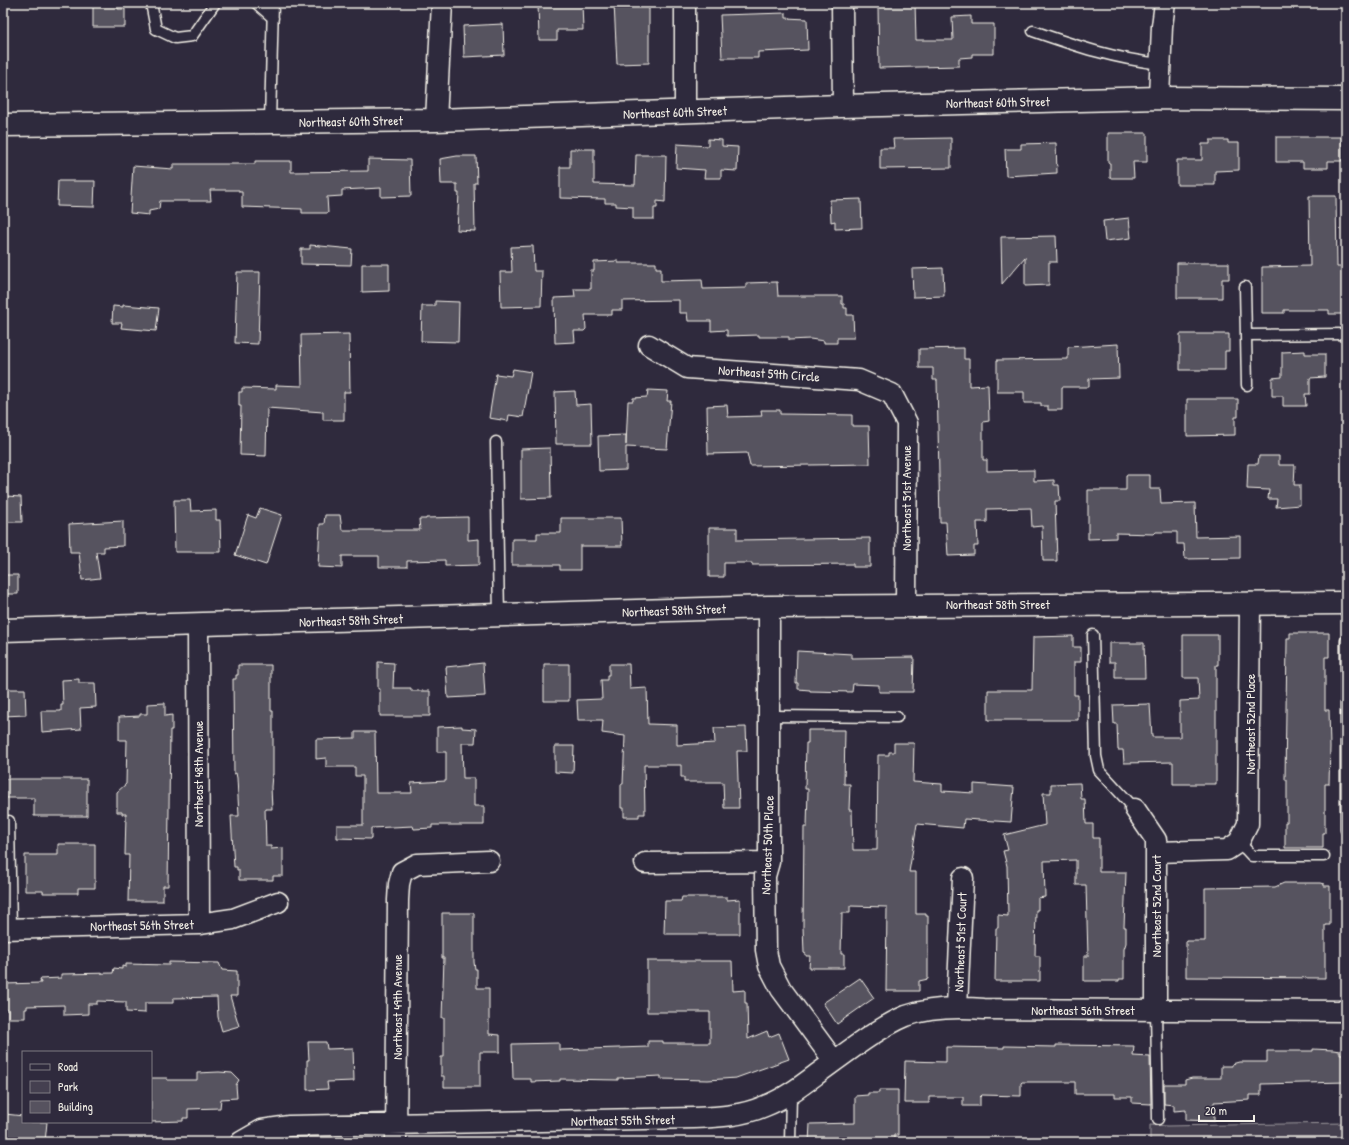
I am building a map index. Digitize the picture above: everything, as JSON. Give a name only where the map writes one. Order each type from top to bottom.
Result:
[{"type":"street","points":[[436,120],[442,3]]},
{"type":"street","points":[[685,111],[686,3]]},
{"type":"street","points":[[842,3],[843,106]]},
{"type":"street","points":[[1159,98],[1164,3]]},
{"type":"street","name":"Northeast 60th Street","points":[[3,125],[436,120],[843,106],[1159,98],[1346,98]]},
{"type":"street","name":"Northeast 59th Circle","points":[[649,345],[687,368],[859,380],[892,394]]},
{"type":"street","name":"Northeast 51st Avenue","points":[[892,394],[907,423],[906,605]]},
{"type":"street","name":"Northeast 52nd Place","points":[[1239,842],[1248,824],[1250,802],[1250,603]]},
{"type":"street","name":"Northeast 58th Street","points":[[3,630],[769,607],[1346,603]]},
{"type":"street","name":"Northeast 50th Place","points":[[769,607],[769,862],[765,883],[766,950],[769,966],[781,989],[834,1062]]},
{"type":"street","name":"Northeast 48th Avenue","points":[[198,625],[199,924]]},
{"type":"street","name":"Northeast 52nd Court","points":[[1135,809],[1156,840],[1156,1010]]},
{"type":"street","points":[[1156,852],[1227,850],[1239,842]]},
{"type":"street","name":"Northeast 49th Avenue","points":[[396,1133],[398,900],[399,884],[402,872],[417,864],[489,861]]},
{"type":"street","points":[[645,863],[769,862]]},
{"type":"street","name":"Northeast 51st Court","points":[[957,1007],[963,878]]},
{"type":"street","name":"Northeast 56th Street","points":[[7,929],[199,924],[233,919],[278,902]]},
{"type":"street","name":"Northeast 56th Street","points":[[834,1062],[888,1026],[907,1016],[933,1009],[957,1007],[984,1009],[1346,1011]]},
{"type":"street","name":"Northeast 55th Street","points":[[241,1142],[262,1130],[289,1126],[396,1133],[734,1116],[766,1106],[791,1093],[834,1062]]},
{"type":"lane","points":[[151,3],[156,29],[175,38],[192,36],[215,3]]},
{"type":"lane","points":[[256,3],[273,18]]},
{"type":"lane","points":[[270,122],[274,3]]},
{"type":"lane","points":[[1033,31],[1074,46],[1127,60],[1161,64]]},
{"type":"lane","points":[[1245,287],[1247,385]]},
{"type":"lane","points":[[1246,336],[1346,334]]},
{"type":"lane","points":[[496,442],[499,616]]},
{"type":"lane","points":[[1094,635],[1096,756],[1099,770],[1135,809]]},
{"type":"lane","points":[[1346,641],[1346,830]]},
{"type":"lane","points":[[769,716],[897,717]]},
{"type":"lane","points":[[7,929],[9,821]]},
{"type":"lane","points":[[1239,842],[1252,856],[1324,856]]},
{"type":"lane","points":[[1156,1010],[1158,1119]]},
{"type":"lane","points":[[790,1142],[791,1093]]},
{"type":"green space","points":[[1346,1123],[1346,1142],[1150,1142],[1150,1125]]},
{"type":"building","points":[[93,3],[118,3],[118,9],[125,9],[125,27],[93,27]]},
{"type":"building","points":[[538,3],[582,3],[583,30],[557,30],[557,40],[539,40]]},
{"type":"building","points":[[614,3],[649,3],[649,63],[617,64]]},
{"type":"building","points":[[880,3],[915,3],[916,40],[953,40],[952,17],[971,16],[971,24],[994,24],[994,54],[972,54],[972,57],[959,58],[959,66],[879,68],[878,7],[880,7]]},
{"type":"building","points":[[786,13],[786,18],[807,19],[808,50],[758,52],[758,58],[722,58],[720,15]]},
{"type":"building","points":[[503,24],[504,55],[464,57],[463,26]]},
{"type":"building","points":[[1108,133],[1147,133],[1147,162],[1133,162],[1134,178],[1110,178],[1110,163],[1108,163]]},
{"type":"building","points":[[1276,137],[1342,137],[1342,161],[1328,161],[1328,168],[1303,168],[1303,162],[1276,162]]},
{"type":"building","points":[[951,138],[951,168],[880,169],[880,148],[894,148],[893,139]]},
{"type":"building","points":[[708,139],[722,140],[722,146],[738,147],[737,171],[721,170],[721,178],[704,178],[705,170],[676,168],[677,144],[708,146]]},
{"type":"building","points":[[1210,140],[1228,140],[1228,143],[1239,143],[1239,170],[1215,171],[1215,185],[1177,185],[1177,160],[1202,160],[1202,144],[1210,144]]},
{"type":"building","points":[[1056,143],[1057,173],[1006,176],[1005,149],[1021,149],[1021,144]]},
{"type":"building","points":[[570,149],[594,149],[594,184],[635,185],[636,155],[666,155],[665,202],[657,201],[657,208],[654,208],[654,219],[633,219],[633,207],[616,206],[616,203],[605,203],[605,199],[560,198],[560,167],[570,167]]},
{"type":"building","points":[[457,156],[476,156],[477,183],[474,183],[475,231],[457,230],[459,193],[457,193],[457,184],[441,184],[440,159]]},
{"type":"building","points":[[368,159],[410,160],[411,196],[381,197],[381,188],[342,190],[342,196],[327,197],[328,213],[302,213],[302,209],[242,207],[242,192],[239,192],[239,190],[210,190],[211,201],[160,201],[159,209],[149,211],[149,215],[130,213],[133,166],[173,169],[173,164],[255,164],[255,161],[291,161],[291,172],[368,171]]},
{"type":"building","points":[[58,181],[95,181],[94,207],[57,206]]},
{"type":"building","points":[[1309,196],[1336,196],[1337,267],[1346,267],[1346,314],[1329,314],[1329,310],[1284,310],[1284,313],[1262,313],[1262,267],[1310,266]]},
{"type":"building","points":[[861,199],[862,228],[835,229],[835,221],[831,222],[830,200]]},
{"type":"building","points":[[1129,218],[1131,238],[1105,241],[1103,221]]},
{"type":"building","points":[[1056,236],[1057,262],[1049,262],[1049,285],[1025,286],[1025,257],[1002,284],[1001,237]]},
{"type":"building","points":[[310,245],[352,249],[351,265],[301,264],[301,249],[310,249]]},
{"type":"building","points":[[533,246],[534,271],[542,271],[541,306],[501,307],[500,272],[512,272],[511,247]]},
{"type":"building","points":[[618,261],[618,263],[656,263],[656,268],[661,268],[661,281],[702,280],[703,289],[746,288],[746,283],[777,282],[778,296],[842,296],[842,304],[844,304],[844,308],[847,308],[847,315],[853,315],[854,338],[837,338],[837,343],[824,343],[824,341],[810,339],[789,340],[789,337],[759,337],[759,335],[727,336],[727,330],[711,331],[711,321],[688,321],[687,313],[679,313],[679,300],[622,301],[622,310],[612,310],[612,315],[585,315],[586,329],[584,331],[574,331],[575,342],[555,343],[554,298],[575,297],[574,289],[591,289],[591,271],[594,271],[594,262]]},
{"type":"building","points":[[1177,263],[1229,263],[1229,279],[1222,279],[1222,298],[1177,298]]},
{"type":"building","points":[[362,264],[389,264],[389,291],[362,292]]},
{"type":"building","points":[[943,268],[944,296],[913,297],[912,269]]},
{"type":"building","points":[[237,272],[260,272],[258,344],[235,343]]},
{"type":"building","points":[[435,301],[459,302],[458,342],[421,341],[422,306],[435,306]]},
{"type":"building","points":[[123,305],[159,308],[156,331],[121,328],[122,323],[112,323],[113,306],[123,307]]},
{"type":"building","points":[[349,334],[350,392],[344,392],[344,420],[323,420],[323,412],[267,408],[266,456],[240,455],[241,406],[239,406],[239,392],[242,392],[242,388],[276,389],[276,385],[302,386],[301,335]]},
{"type":"building","points":[[1180,334],[1229,334],[1229,351],[1225,351],[1225,370],[1180,370]]},
{"type":"building","points":[[1118,344],[1119,378],[1089,379],[1089,387],[1062,387],[1062,410],[1048,410],[1048,406],[1041,406],[1041,403],[1024,403],[1024,392],[997,392],[997,360],[1068,359],[1068,347]]},
{"type":"building","points":[[964,348],[964,359],[969,359],[969,386],[988,385],[989,421],[983,422],[983,460],[987,460],[987,471],[1034,470],[1034,481],[1054,480],[1054,485],[1059,485],[1060,501],[1055,501],[1057,561],[1043,561],[1042,526],[1032,527],[1031,508],[987,509],[987,522],[977,522],[978,546],[974,546],[974,555],[948,556],[946,522],[940,522],[937,380],[933,380],[933,368],[919,368],[919,349]]},
{"type":"building","points":[[1305,351],[1305,354],[1325,354],[1325,377],[1310,378],[1310,394],[1305,394],[1306,406],[1283,406],[1283,396],[1272,396],[1272,378],[1282,377],[1282,352]]},
{"type":"building","points":[[513,369],[531,372],[523,417],[509,415],[508,421],[489,418],[496,374],[511,376]]},
{"type":"building","points":[[648,390],[668,391],[667,401],[671,401],[667,449],[626,447],[626,470],[599,471],[598,436],[626,435],[626,445],[628,401],[633,401],[633,398],[647,397]]},
{"type":"building","points":[[575,391],[576,405],[591,404],[592,444],[556,444],[555,392]]},
{"type":"building","points":[[1187,399],[1238,399],[1238,417],[1235,417],[1235,435],[1187,436]]},
{"type":"building","points":[[727,405],[728,417],[762,416],[761,410],[780,410],[780,414],[852,415],[852,426],[869,426],[870,464],[750,466],[747,453],[708,454],[707,406]]},
{"type":"building","points":[[550,448],[551,498],[521,499],[521,449]]},
{"type":"building","points":[[1259,456],[1279,456],[1279,465],[1295,465],[1294,485],[1300,485],[1300,505],[1276,507],[1277,499],[1268,499],[1269,490],[1247,489],[1248,464],[1258,464]]},
{"type":"building","points":[[1126,475],[1150,475],[1150,489],[1160,489],[1161,504],[1195,503],[1196,537],[1240,536],[1240,558],[1185,559],[1184,544],[1177,544],[1177,532],[1156,532],[1154,534],[1116,533],[1116,538],[1088,539],[1088,490],[1126,490]]},
{"type":"building","points":[[6,496],[21,497],[22,522],[7,522]]},
{"type":"building","points":[[174,500],[190,500],[191,511],[216,510],[216,520],[220,520],[221,552],[175,552]]},
{"type":"building","points":[[260,508],[282,515],[266,565],[235,555],[248,515],[256,518]]},
{"type":"building","points":[[325,515],[340,515],[342,530],[420,530],[419,519],[468,517],[468,540],[479,539],[479,565],[445,566],[445,560],[407,561],[407,567],[379,567],[379,556],[342,556],[342,568],[318,567],[320,524],[324,524]]},
{"type":"building","points":[[561,518],[621,518],[622,546],[580,546],[580,570],[560,570],[560,565],[512,565],[512,539],[537,539],[537,533],[561,533]]},
{"type":"building","points":[[123,521],[123,546],[104,547],[104,552],[96,552],[100,578],[82,580],[79,552],[70,552],[69,524]]},
{"type":"building","points":[[709,528],[737,528],[737,540],[870,538],[870,567],[853,567],[853,564],[752,565],[752,563],[724,563],[724,577],[709,577]]},
{"type":"building","points":[[3,575],[18,575],[18,594],[3,594]]},
{"type":"building","points":[[1290,633],[1329,633],[1329,657],[1325,657],[1325,710],[1329,710],[1329,784],[1325,784],[1325,833],[1323,833],[1323,848],[1285,848],[1285,822],[1287,822],[1287,780],[1285,780],[1287,638],[1290,638]]},
{"type":"building","points":[[1183,635],[1218,635],[1218,665],[1216,665],[1216,784],[1173,784],[1173,762],[1124,763],[1123,750],[1118,750],[1117,724],[1114,724],[1113,705],[1150,704],[1152,737],[1180,737],[1180,701],[1199,700],[1198,678],[1183,678]]},
{"type":"building","points":[[1073,636],[1073,647],[1081,647],[1081,662],[1074,662],[1074,695],[1078,695],[1078,720],[988,720],[988,690],[1032,690],[1033,637]]},
{"type":"building","points":[[1109,643],[1144,643],[1145,678],[1115,678],[1115,662],[1109,662]]},
{"type":"building","points":[[797,651],[852,654],[852,658],[914,657],[913,692],[879,692],[879,685],[853,684],[852,692],[810,691],[798,689],[798,683],[796,683]]},
{"type":"building","points":[[378,662],[394,663],[393,688],[411,688],[411,691],[430,691],[430,716],[380,716]]},
{"type":"building","points":[[483,663],[485,696],[448,698],[446,667]]},
{"type":"building","points":[[544,664],[569,664],[569,701],[544,701]]},
{"type":"building","points":[[609,664],[629,664],[630,689],[647,688],[648,724],[677,725],[677,745],[715,743],[714,728],[746,727],[747,751],[737,751],[739,808],[724,808],[723,782],[684,782],[684,777],[681,777],[681,765],[644,765],[645,814],[639,814],[639,817],[624,817],[624,808],[621,808],[621,784],[623,784],[625,736],[602,733],[603,720],[578,720],[577,700],[602,699],[601,680],[607,680],[607,675],[609,675]]},
{"type":"building","points":[[238,665],[271,665],[273,775],[271,787],[272,809],[265,809],[266,846],[271,846],[271,849],[283,848],[283,876],[273,876],[273,880],[239,880],[239,870],[237,870],[237,867],[234,867],[231,816],[239,816],[237,778],[236,773],[234,774],[233,679],[236,679],[236,675],[238,675]]},
{"type":"building","points":[[79,679],[79,683],[95,683],[96,707],[80,708],[81,729],[42,732],[41,711],[61,711],[61,705],[63,705],[62,680]]},
{"type":"building","points":[[3,689],[25,689],[26,715],[3,716]]},
{"type":"building","points":[[165,703],[165,716],[172,715],[172,730],[170,730],[168,886],[163,886],[163,901],[128,901],[129,855],[125,855],[126,814],[117,812],[117,792],[126,784],[127,740],[119,740],[119,717],[140,716],[140,714],[147,714],[147,704]]},
{"type":"building","points":[[462,726],[462,728],[476,729],[475,743],[462,743],[463,778],[474,778],[474,806],[484,806],[484,825],[432,825],[432,828],[414,829],[413,826],[371,828],[371,839],[337,838],[337,825],[363,825],[363,776],[355,776],[355,767],[326,767],[326,758],[316,759],[316,739],[355,738],[355,732],[375,732],[376,793],[412,793],[411,783],[446,781],[446,752],[437,752],[437,727]]},
{"type":"building","points":[[808,730],[845,730],[844,784],[850,784],[849,810],[852,810],[853,850],[877,850],[878,755],[889,755],[889,752],[894,752],[894,743],[914,743],[913,782],[942,784],[942,791],[974,793],[974,784],[1014,787],[1011,822],[964,819],[963,828],[917,824],[909,872],[916,872],[916,914],[926,914],[926,916],[928,916],[928,979],[919,981],[919,991],[886,991],[887,907],[850,906],[850,913],[842,913],[841,954],[844,954],[844,968],[809,968],[810,956],[806,956],[804,953],[803,927],[804,827],[807,827],[808,789],[805,789],[806,743],[808,743]]},
{"type":"building","points":[[555,746],[574,746],[573,773],[555,772]]},
{"type":"building","points":[[3,779],[87,779],[87,816],[34,816],[34,798],[3,798]]},
{"type":"building","points":[[1080,783],[1081,799],[1085,799],[1086,824],[1093,824],[1093,838],[1099,838],[1099,872],[1126,872],[1124,927],[1126,927],[1126,943],[1124,949],[1124,979],[1119,979],[1119,981],[1084,981],[1084,956],[1088,956],[1086,885],[1076,885],[1076,860],[1044,861],[1045,897],[1038,898],[1038,910],[1036,910],[1035,956],[1040,956],[1040,981],[995,981],[996,928],[998,928],[998,915],[1008,916],[1007,866],[1003,851],[1008,850],[1004,835],[1045,825],[1043,793],[1051,793],[1051,784]]},
{"type":"building","points":[[58,844],[95,844],[95,888],[78,888],[78,893],[43,893],[43,891],[25,891],[25,855],[58,855]]},
{"type":"building","points":[[1284,883],[1320,883],[1324,884],[1324,886],[1330,886],[1330,925],[1325,925],[1325,978],[1186,977],[1186,941],[1205,941],[1205,888],[1275,887]]},
{"type":"building","points":[[682,897],[727,897],[727,900],[740,899],[740,934],[664,934],[665,901],[681,901]]},
{"type":"building","points":[[442,913],[474,913],[474,962],[475,969],[477,969],[477,988],[489,988],[489,1034],[500,1035],[500,1052],[480,1052],[480,1087],[444,1087],[444,1076],[441,1076],[441,1057],[444,1057],[444,1018],[442,1018],[444,958],[442,958]]},
{"type":"building","points":[[647,961],[732,961],[733,991],[745,990],[745,1003],[747,1003],[748,1039],[767,1031],[769,1037],[779,1033],[789,1059],[736,1078],[708,1080],[661,1079],[661,1076],[618,1078],[618,1080],[560,1079],[560,1081],[531,1082],[531,1079],[513,1079],[512,1044],[559,1043],[559,1050],[648,1047],[648,1041],[663,1041],[663,1043],[710,1043],[710,1012],[647,1012]]},
{"type":"building","points":[[169,962],[219,963],[222,970],[237,971],[237,996],[230,996],[239,1026],[222,1031],[218,1017],[217,997],[173,998],[173,1003],[145,1003],[145,1013],[126,1012],[126,1002],[97,1001],[97,1004],[88,1004],[88,1014],[64,1015],[64,1005],[27,1006],[27,1009],[25,1009],[25,1018],[8,1018],[8,1010],[3,1010],[3,984],[41,983],[40,979],[61,978],[61,974],[113,973],[114,968],[122,969],[122,966],[126,967],[126,964],[169,965]]},
{"type":"building","points":[[860,978],[874,998],[837,1024],[823,1003]]},
{"type":"building","points":[[308,1042],[326,1042],[327,1049],[353,1048],[354,1081],[327,1082],[328,1089],[307,1090],[307,1060],[309,1060]]},
{"type":"building","points":[[1056,1045],[1134,1046],[1133,1056],[1150,1057],[1151,1104],[1132,1103],[1132,1097],[1115,1097],[1115,1094],[1075,1094],[1075,1082],[1022,1082],[1021,1096],[982,1095],[980,1097],[980,1106],[963,1106],[963,1097],[929,1097],[929,1103],[904,1103],[905,1061],[946,1062],[946,1047],[1004,1048],[1004,1046],[1056,1047]]},
{"type":"building","points":[[1313,1049],[1340,1051],[1340,1054],[1346,1054],[1346,1082],[1261,1084],[1261,1095],[1250,1095],[1250,1100],[1214,1102],[1214,1121],[1186,1120],[1186,1110],[1174,1111],[1174,1105],[1164,1104],[1164,1084],[1185,1084],[1185,1080],[1192,1078],[1221,1078],[1221,1066],[1232,1066],[1232,1064],[1239,1062],[1267,1062],[1267,1051],[1313,1051]]},
{"type":"building","points":[[197,1073],[232,1073],[239,1080],[236,1085],[237,1098],[221,1099],[220,1108],[188,1109],[188,1118],[183,1118],[183,1121],[152,1122],[152,1078],[167,1078],[167,1080],[197,1080]]},
{"type":"building","points":[[879,1090],[898,1090],[898,1135],[894,1135],[894,1142],[809,1142],[810,1124],[855,1123],[855,1096],[868,1095],[868,1093],[879,1093]]},
{"type":"building","points":[[5,1114],[22,1116],[22,1123],[47,1123],[45,1142],[3,1142],[3,1124]]}]
